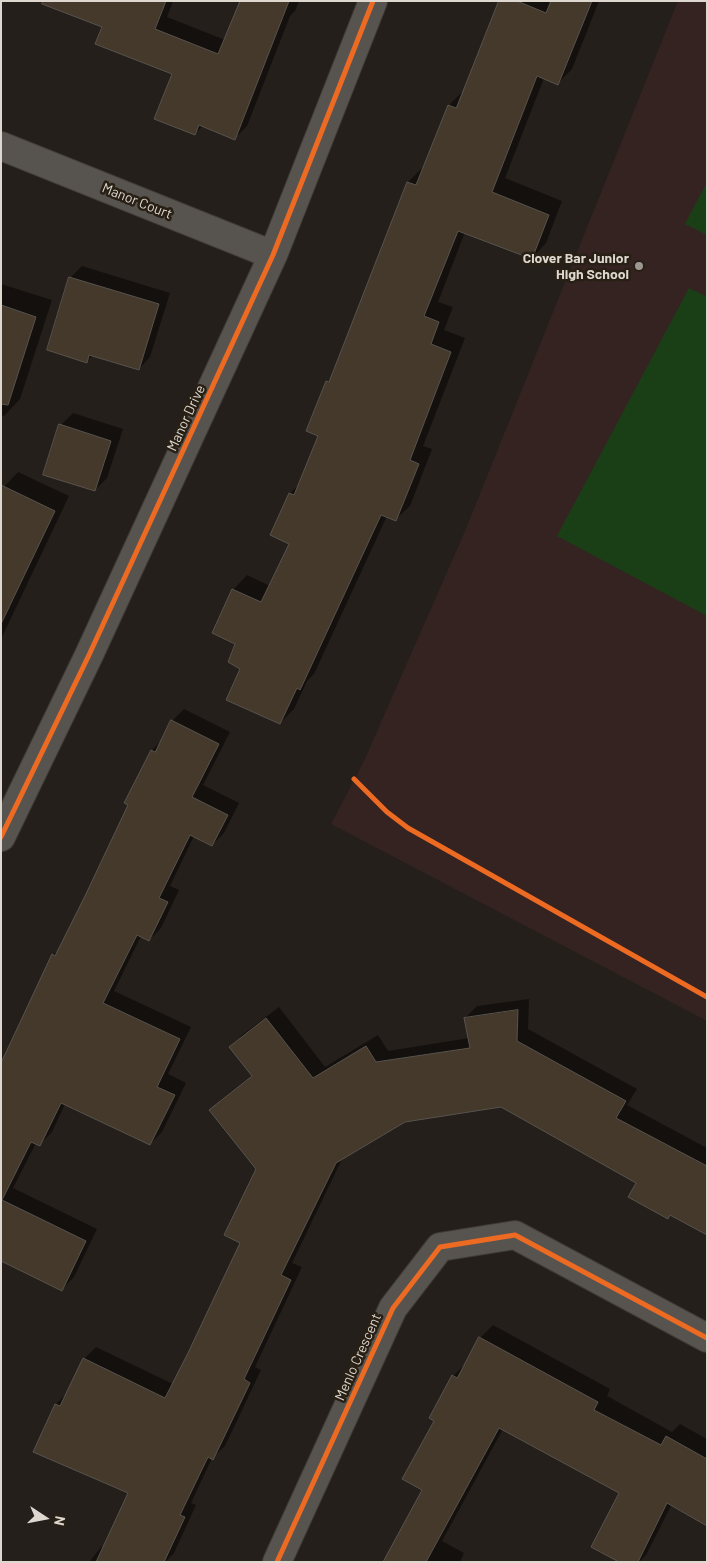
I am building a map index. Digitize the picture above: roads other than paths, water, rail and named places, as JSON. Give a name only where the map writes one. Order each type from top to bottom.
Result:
[{"type":"street","name":"Manor Drive","points":[[1,837],[89,655],[273,255],[374,1]]},
{"type":"street","name":"Manor Court","points":[[1,146],[273,255]]},
{"type":"street","name":"Menlo Crescent","points":[[277,1562],[393,1308],[440,1247],[515,1235],[707,1338]]},
{"type":"place","name":"Clover Bar Junior High School","points":[[639,266]]}]
